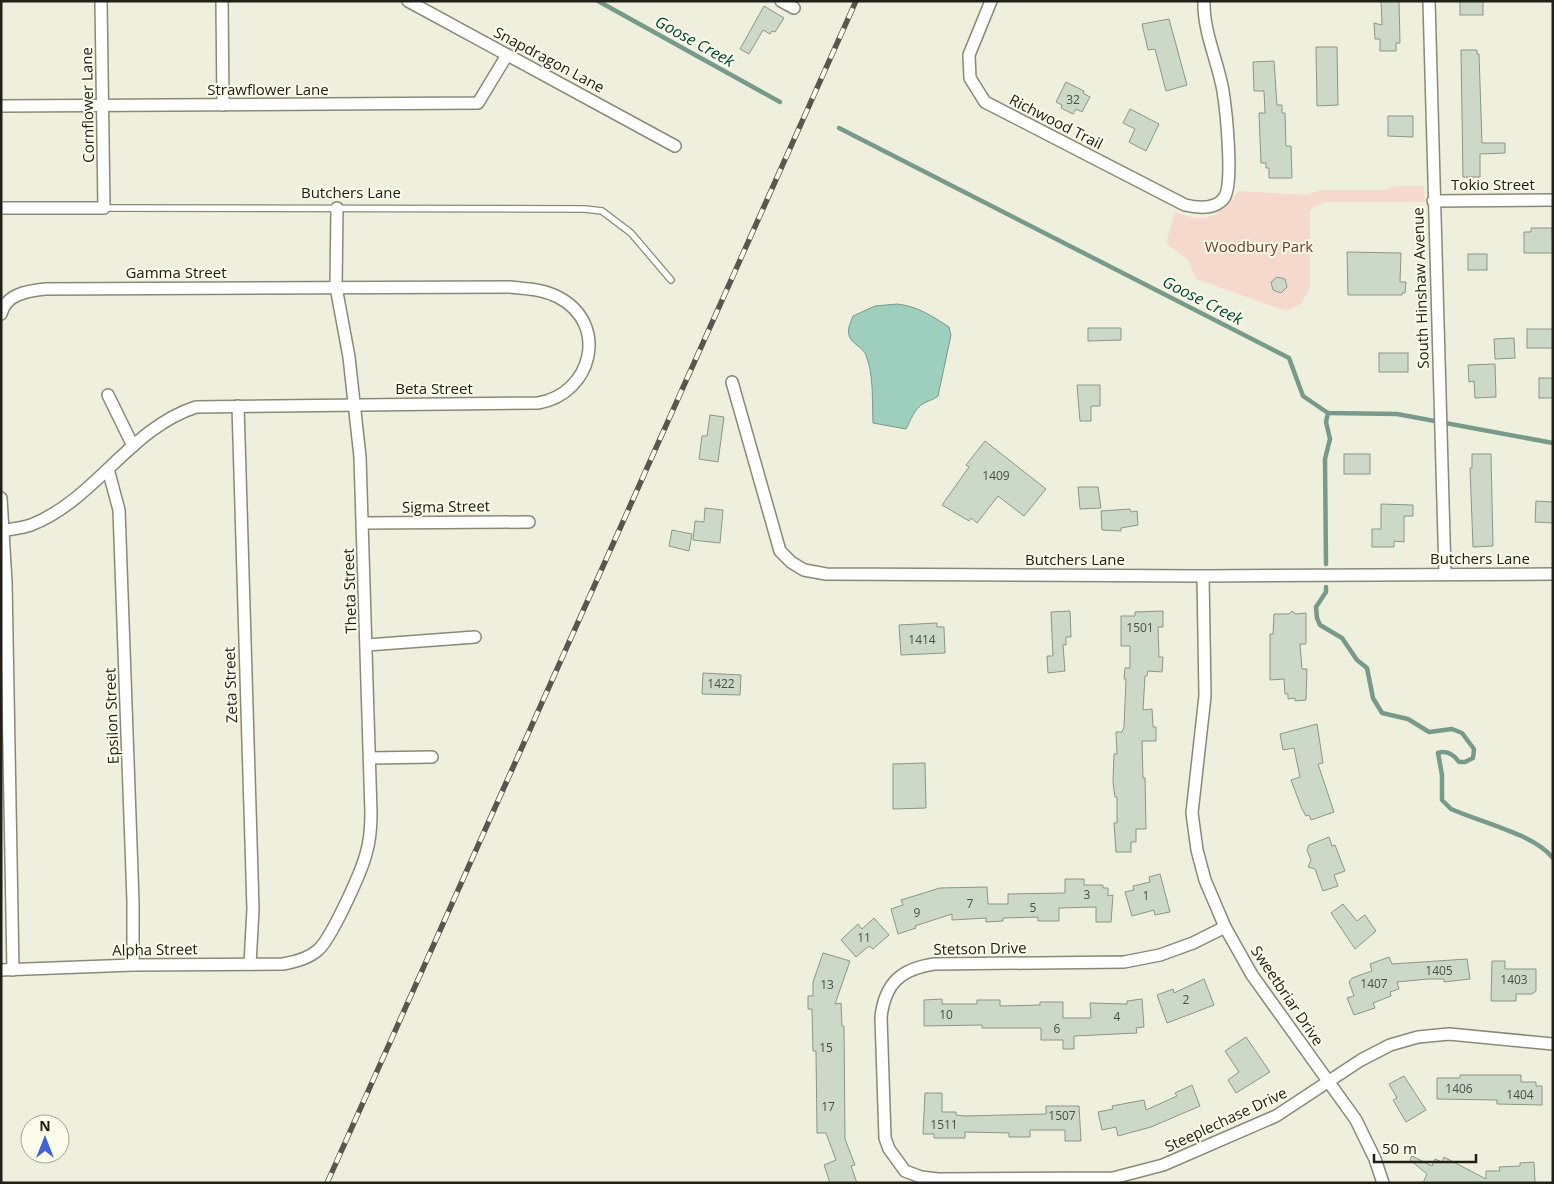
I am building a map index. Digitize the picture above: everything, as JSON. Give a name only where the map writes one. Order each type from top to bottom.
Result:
[{"type":"street","name":"Cornflower Lane","points":[[101,1],[104,208]]},
{"type":"street","points":[[222,1],[223,104]]},
{"type":"street","name":"Snapdragon Lane","points":[[408,1],[675,146]]},
{"type":"street","points":[[781,1],[794,8]]},
{"type":"street","name":"Richwood Trail","points":[[991,1],[969,55],[970,78],[985,102],[1185,205],[1200,209],[1213,205],[1224,197],[1230,177],[1223,91],[1204,17],[1204,1]]},
{"type":"street","name":"South Hinshaw Avenue","points":[[1429,1],[1433,201],[1445,574]]},
{"type":"street","name":"Strawflower Lane","points":[[1,106],[478,103],[507,55]]},
{"type":"street","name":"Tokio Street","points":[[1433,201],[1553,200]]},
{"type":"street","name":"Butchers Lane","points":[[1,208],[104,208]]},
{"type":"street","name":"Theta Street","points":[[308,957],[319,950],[328,936],[367,853],[371,832],[363,524],[356,404],[336,287],[337,208]]},
{"type":"street","name":"Gamma Street","points":[[1,314],[7,302],[16,295],[45,289],[336,287]]},
{"type":"street","name":"Beta Street","points":[[2,531],[30,525],[48,516],[72,500],[133,446],[182,412],[210,405],[548,401],[571,389],[582,374],[590,348],[583,321],[573,307],[544,291],[510,287],[336,287]]},
{"type":"street","name":"Butchers Lane","points":[[732,382],[764,491],[775,542],[786,558],[804,570],[826,574],[1203,576],[1553,574]]},
{"type":"street","points":[[108,395],[133,446]]},
{"type":"street","name":"Zeta Street","points":[[238,406],[252,909],[250,964]]},
{"type":"street","name":"Epsilon Street","points":[[108,469],[119,510],[133,901],[133,965]]},
{"type":"street","points":[[1,498],[6,582],[7,970]]},
{"type":"street","name":"Sigma Street","points":[[363,524],[529,522]]},
{"type":"street","name":"Sweetbriar Drive","points":[[1203,576],[1205,696],[1192,813],[1197,850],[1205,880],[1225,927],[1252,975],[1356,1120],[1376,1159],[1383,1183]]},
{"type":"street","points":[[367,644],[475,637]]},
{"type":"street","points":[[370,758],[432,757]]},
{"type":"street","name":"Stetson Drive","points":[[899,1165],[889,1149],[885,1138],[882,1016],[885,997],[899,977],[908,970],[934,964],[1124,962],[1160,955],[1193,943],[1225,927]]},
{"type":"street","name":"Alpha Street","points":[[7,970],[133,965],[292,963],[308,957]]},
{"type":"street","name":"Steeplechase Drive","points":[[899,1165],[905,1171],[921,1177],[938,1179],[1113,1178],[1164,1165],[1276,1116],[1329,1083],[1360,1060],[1382,1049],[1418,1037],[1449,1034],[1553,1044]]},
{"type":"lane","name":"Butchers Lane","points":[[104,208],[585,209],[602,211],[631,233],[671,280]]},
{"type":"green space","name":"Woodbury Park","points":[[1396,186],[1424,186],[1425,202],[1324,202],[1310,210],[1310,288],[1301,304],[1286,311],[1196,279],[1188,260],[1166,243],[1175,212],[1195,218],[1211,216],[1219,213],[1238,191],[1307,195],[1321,190],[1385,190]]},
{"type":"water","points":[[897,304],[918,309],[930,315],[949,327],[951,335],[938,396],[918,408],[906,429],[873,423],[869,363],[864,352],[850,338],[849,332],[849,325],[853,316],[875,306]]},
{"type":"building","points":[[1381,1],[1399,1],[1400,43],[1396,43],[1396,51],[1380,51],[1380,39],[1375,39],[1374,23],[1382,25]]},
{"type":"building","points":[[1460,1],[1483,1],[1483,15],[1460,15]]},
{"type":"building","points":[[764,6],[784,18],[775,32],[772,31],[770,34],[763,30],[749,54],[740,49]]},
{"type":"building","points":[[1169,19],[1187,85],[1166,91],[1155,49],[1148,50],[1142,24]]},
{"type":"building","points":[[1316,47],[1337,47],[1338,105],[1317,106]]},
{"type":"building","points":[[1461,50],[1477,50],[1477,54],[1479,54],[1482,143],[1505,143],[1505,153],[1480,154],[1480,177],[1463,177]]},
{"type":"building","points":[[1274,61],[1277,105],[1282,105],[1282,113],[1285,113],[1286,146],[1291,146],[1292,178],[1269,178],[1269,168],[1266,168],[1266,163],[1261,163],[1259,113],[1265,113],[1264,91],[1254,91],[1253,62]]},
{"type":"building","points":[[1066,82],[1084,91],[1083,93],[1090,97],[1082,112],[1076,109],[1073,114],[1061,108],[1062,105],[1056,102]]},
{"type":"building","points":[[1130,109],[1159,124],[1146,151],[1129,142],[1135,129],[1123,123]]},
{"type":"building","points":[[1388,116],[1413,116],[1413,137],[1388,136]]},
{"type":"building","points":[[1531,228],[1552,228],[1553,253],[1524,253],[1524,232],[1531,232]]},
{"type":"building","points":[[1347,252],[1401,253],[1400,282],[1406,282],[1405,293],[1402,293],[1402,295],[1348,295]]},
{"type":"building","points":[[1468,254],[1487,254],[1487,270],[1468,270]]},
{"type":"building","points":[[1277,277],[1285,279],[1287,287],[1281,293],[1273,290],[1271,282]]},
{"type":"building","points":[[1088,328],[1121,328],[1121,340],[1088,341]]},
{"type":"building","points":[[1527,329],[1553,329],[1553,348],[1527,348]]},
{"type":"building","points":[[1514,338],[1515,358],[1495,359],[1494,339]]},
{"type":"building","points":[[1379,353],[1408,353],[1408,372],[1379,372]]},
{"type":"building","points":[[1495,364],[1496,397],[1475,398],[1474,381],[1469,382],[1468,365]]},
{"type":"building","points":[[1539,378],[1553,378],[1553,398],[1539,398]]},
{"type":"building","points":[[1077,385],[1100,385],[1100,406],[1091,406],[1091,421],[1080,421]]},
{"type":"building","points":[[710,415],[724,417],[718,462],[699,459],[702,436],[707,436]]},
{"type":"building","points":[[985,441],[1046,489],[1024,516],[998,496],[977,523],[971,518],[969,521],[942,505],[969,467],[966,465]]},
{"type":"building","points":[[1344,454],[1370,454],[1370,474],[1344,474]]},
{"type":"building","points":[[1472,454],[1491,454],[1493,546],[1473,547],[1470,468],[1472,468]]},
{"type":"building","points":[[1078,487],[1098,487],[1101,508],[1080,509]]},
{"type":"building","points":[[1536,501],[1553,502],[1553,523],[1535,522]]},
{"type":"building","points":[[1381,504],[1413,505],[1413,516],[1404,516],[1404,542],[1394,541],[1394,547],[1372,547],[1372,529],[1381,529]]},
{"type":"building","points":[[705,508],[723,510],[720,543],[693,540],[695,521],[704,522]]},
{"type":"building","points":[[1130,509],[1131,512],[1137,511],[1138,525],[1121,528],[1121,531],[1102,530],[1101,511]]},
{"type":"building","points":[[672,530],[692,534],[689,551],[669,546]]},
{"type":"building","points":[[1070,611],[1071,637],[1066,637],[1066,645],[1063,645],[1065,671],[1048,673],[1047,656],[1053,656],[1051,612]]},
{"type":"building","points":[[1163,611],[1163,627],[1158,627],[1159,657],[1163,657],[1162,672],[1148,671],[1147,676],[1145,676],[1143,710],[1152,709],[1153,727],[1156,727],[1156,741],[1142,741],[1146,829],[1136,829],[1136,842],[1131,842],[1131,852],[1116,852],[1114,823],[1117,823],[1117,797],[1115,797],[1113,782],[1114,754],[1117,754],[1116,732],[1122,732],[1124,727],[1125,668],[1130,668],[1130,646],[1121,646],[1121,616],[1135,616],[1135,612]]},
{"type":"building","points":[[1292,611],[1296,614],[1306,613],[1306,644],[1300,644],[1302,669],[1307,669],[1306,700],[1295,701],[1295,698],[1288,699],[1288,694],[1285,694],[1284,679],[1270,680],[1270,634],[1273,634],[1274,614],[1289,614]]},
{"type":"building","points":[[937,623],[937,627],[944,627],[945,653],[901,655],[899,625]]},
{"type":"building","points":[[703,673],[741,675],[740,695],[702,694]]},
{"type":"building","points":[[1317,724],[1323,763],[1318,764],[1334,812],[1311,820],[1309,815],[1306,816],[1302,809],[1291,780],[1300,777],[1294,748],[1283,750],[1280,734]]},
{"type":"building","points":[[925,763],[926,808],[893,809],[893,764]]},
{"type":"building","points":[[1329,837],[1332,846],[1335,845],[1345,871],[1334,875],[1338,886],[1323,891],[1315,869],[1308,867],[1311,860],[1307,850],[1309,845]]},
{"type":"building","points":[[1160,874],[1170,912],[1155,915],[1154,910],[1132,916],[1125,892],[1134,890],[1133,886],[1150,882],[1149,877]]},
{"type":"building","points":[[1065,879],[1084,879],[1084,885],[1103,885],[1103,888],[1108,888],[1108,896],[1113,895],[1111,922],[1096,922],[1096,907],[1059,908],[1059,921],[1038,921],[1038,917],[1003,918],[1003,921],[986,922],[986,918],[952,920],[952,914],[915,926],[916,928],[898,934],[891,909],[903,905],[901,900],[940,888],[987,887],[988,904],[1008,904],[1008,894],[1065,893]]},
{"type":"building","points":[[1343,904],[1357,921],[1365,915],[1376,931],[1355,949],[1331,913]]},
{"type":"building","points":[[874,918],[889,935],[873,949],[869,946],[856,957],[841,940],[858,924],[862,929]]},
{"type":"building","points":[[823,953],[850,961],[835,1004],[841,1003],[842,1026],[844,1026],[845,1139],[855,1165],[851,1166],[857,1183],[830,1183],[824,1165],[836,1160],[826,1133],[817,1133],[816,1051],[813,1051],[812,1009],[808,1009],[808,996],[813,996],[813,982]]},
{"type":"building","points":[[1389,957],[1392,964],[1467,959],[1470,979],[1444,982],[1444,979],[1397,982],[1399,989],[1390,992],[1391,996],[1373,1003],[1375,1008],[1354,1015],[1347,998],[1354,996],[1349,982],[1352,978],[1372,971],[1370,964]]},
{"type":"building","points":[[1492,961],[1505,961],[1505,969],[1536,969],[1536,991],[1532,994],[1516,994],[1516,1001],[1491,1001]]},
{"type":"building","points":[[1204,979],[1214,1005],[1167,1023],[1157,995],[1173,989],[1174,993]]},
{"type":"building","points":[[942,999],[942,1004],[977,1004],[977,1000],[1000,1000],[1000,1006],[1040,1005],[1040,1002],[1063,1002],[1063,1018],[1091,1018],[1090,1003],[1127,1004],[1127,1001],[1142,999],[1144,1027],[1136,1028],[1137,1033],[1074,1036],[1074,1049],[1063,1049],[1063,1040],[1041,1040],[1041,1028],[982,1028],[982,1025],[924,1026],[924,1000]]},
{"type":"building","points":[[1246,1037],[1270,1072],[1236,1093],[1228,1080],[1239,1072],[1225,1051]]},
{"type":"building","points":[[1460,1075],[1521,1075],[1521,1082],[1536,1082],[1536,1086],[1542,1086],[1542,1105],[1497,1104],[1497,1100],[1437,1099],[1437,1078],[1460,1078]]},
{"type":"building","points":[[1404,1076],[1426,1110],[1406,1122],[1393,1100],[1397,1098],[1389,1084]]},
{"type":"building","points":[[1192,1085],[1200,1106],[1151,1127],[1118,1136],[1116,1127],[1102,1130],[1098,1112],[1113,1109],[1112,1106],[1144,1100],[1146,1110],[1177,1096],[1175,1093]]},
{"type":"building","points":[[925,1093],[942,1093],[942,1112],[956,1112],[956,1115],[965,1116],[1046,1114],[1046,1106],[1079,1106],[1081,1141],[1065,1141],[1065,1130],[1030,1130],[1030,1137],[1009,1137],[1009,1133],[965,1132],[965,1138],[934,1138],[934,1134],[923,1134]]},
{"type":"building","points":[[1412,1156],[1432,1166],[1435,1159],[1442,1162],[1444,1157],[1486,1179],[1486,1171],[1500,1171],[1499,1167],[1520,1166],[1520,1163],[1534,1162],[1535,1183],[1423,1183],[1427,1174],[1410,1160]]},
{"type":"waterway","name":"Goose Creek","points":[[598,1],[780,102]]},
{"type":"waterway","name":"Goose Creek","points":[[839,128],[1289,358],[1303,396],[1328,413],[1397,414],[1553,443]]},
{"type":"waterway","points":[[1326,564],[1325,459],[1330,439],[1326,422],[1328,413]]},
{"type":"waterway","points":[[1326,587],[1326,592],[1316,607],[1320,625],[1342,638],[1357,660],[1367,668],[1373,698],[1382,713],[1408,719],[1429,732],[1452,729],[1462,733],[1474,749],[1473,758],[1465,762],[1459,762],[1453,755],[1438,753],[1442,775],[1442,800],[1451,809],[1520,835],[1533,842],[1553,858]]},
{"type":"railway","points":[[327,1183],[856,1]]}]
